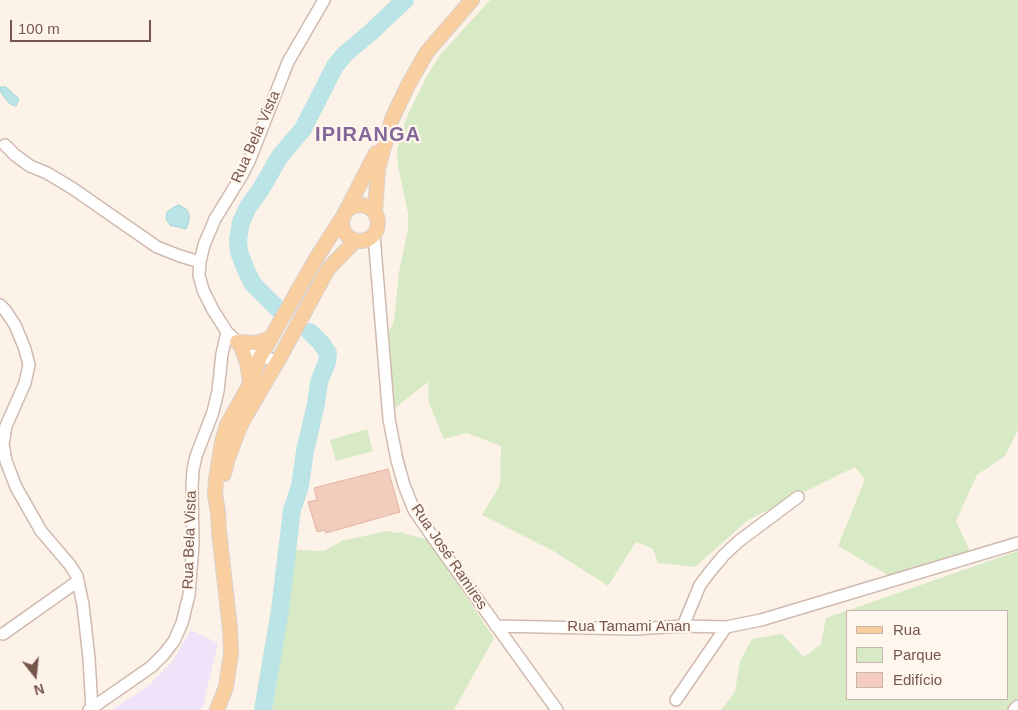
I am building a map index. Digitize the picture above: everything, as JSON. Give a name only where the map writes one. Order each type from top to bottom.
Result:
[{"type":"main road","points":[[217,710],[226,687],[231,653],[215,495],[222,442],[227,425],[250,384],[260,356],[278,328],[317,257],[344,215],[417,68],[427,52],[472,0]]},
{"type":"main road","points":[[375,213],[364,206],[352,207],[344,215],[342,226],[344,232],[355,241],[366,240],[376,232],[375,213],[378,168],[390,125]]},
{"type":"main road","points":[[218,512],[227,461],[245,417],[328,269],[355,241]]},
{"type":"main road","points":[[250,384],[247,363],[239,344],[271,338]]},
{"type":"street","name":"Rua Bela Vista","points":[[279,359],[260,356],[239,344],[227,332],[203,290],[199,275],[200,262],[204,245],[215,219],[242,175],[288,62],[324,0]]},
{"type":"street","points":[[5,145],[30,166],[47,173],[72,188],[156,247],[200,262]]},
{"type":"street","name":"Rua José Ramires","points":[[374,235],[389,419],[396,460],[414,510],[557,710]]},
{"type":"street","points":[[0,306],[15,325],[25,349],[29,366],[25,383],[6,426],[3,444],[6,461],[16,487],[42,531],[70,565],[77,578],[83,605],[88,649],[91,710]]},
{"type":"street","name":"Rua Bela Vista","points":[[91,710],[151,667],[174,640],[182,623],[189,596],[193,544],[193,470],[196,456],[213,412],[227,332]]},
{"type":"street","points":[[683,626],[700,586],[724,554],[798,497]]},
{"type":"street","name":"Rua Tamami Anan","points":[[496,626],[634,629],[683,626],[726,627],[761,620],[1018,543]]},
{"type":"street","points":[[3,634],[77,578]]},
{"type":"street","points":[[676,700],[726,627]]},
{"type":"street","points":[[1014,710],[1018,706]]},
{"type":"shaded area","points":[[191,630],[218,643],[203,706],[200,710],[112,710],[148,686],[172,662]]},
{"type":"green space","points":[[490,0],[1018,0],[1018,430],[1005,456],[977,475],[956,521],[971,553],[891,577],[838,546],[865,479],[855,467],[748,520],[695,567],[658,563],[653,549],[636,542],[608,586],[555,552],[482,515],[500,485],[501,446],[467,433],[444,439],[429,403],[428,382],[395,408],[388,334],[394,321],[399,272],[408,229],[408,213],[398,166],[397,152],[400,137],[409,112],[440,55]]},
{"type":"green space","points":[[367,429],[373,451],[336,461],[330,440]]},
{"type":"green space","points":[[388,531],[403,532],[427,539],[494,638],[454,710],[270,710],[295,550],[324,551],[343,540]]},
{"type":"green space","points":[[1018,551],[1018,710],[721,710],[735,692],[740,661],[752,639],[782,634],[804,657],[821,644],[826,618],[846,611],[846,700],[1008,700],[1008,610],[849,610]]},
{"type":"water","points":[[0,87],[6,87],[19,99],[16,106],[10,104],[0,91]]},
{"type":"water","points":[[179,205],[187,210],[189,215],[186,229],[170,225],[166,219],[167,212]]},
{"type":"building","points":[[388,469],[400,512],[326,533],[325,530],[317,532],[308,502],[317,500],[314,488]]},
{"type":"waterway","points":[[278,309],[253,284],[246,270],[239,252],[238,240],[241,222],[248,207],[280,156],[303,129],[335,66],[345,54],[405,0]]},
{"type":"waterway","points":[[263,710],[280,610],[292,510],[300,486],[319,382],[327,362],[328,353],[310,332]]},
{"type":"district","name":"IPIRANGA","points":[[368,135]]}]
